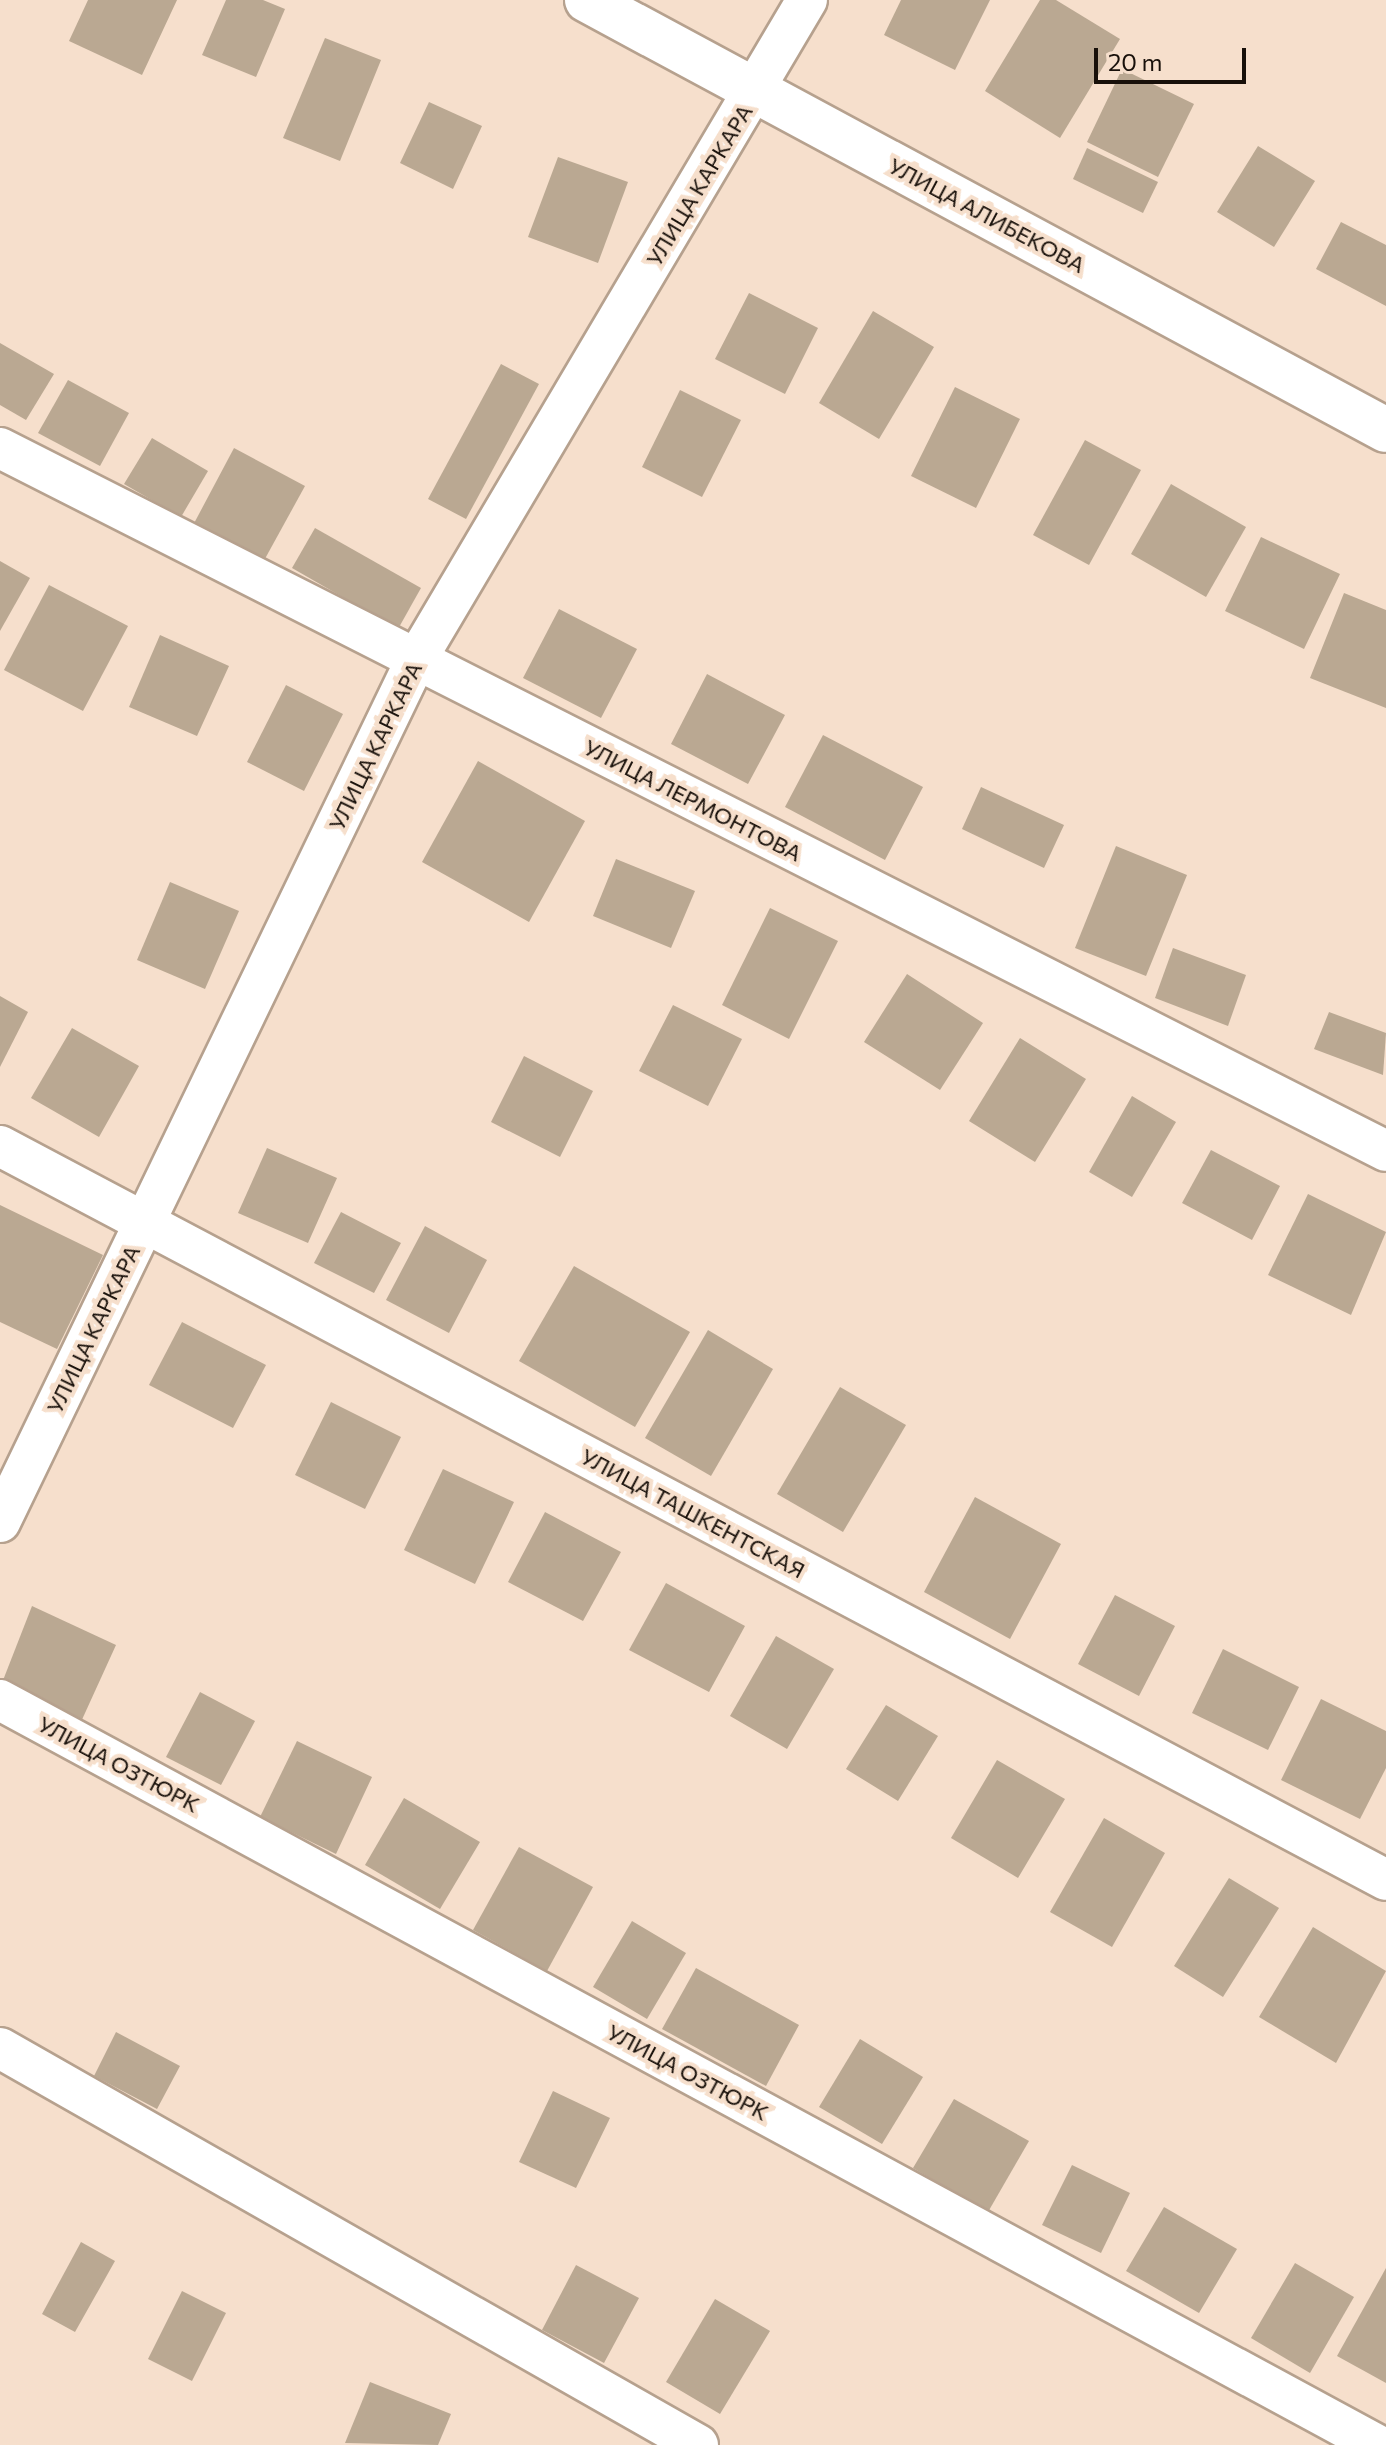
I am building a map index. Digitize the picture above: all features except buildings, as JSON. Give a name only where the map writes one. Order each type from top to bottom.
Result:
[{"type":"street","name":"УЛИЦА АЛИБЕКОВА","points":[[587,0],[1386,430]]},
{"type":"street","name":"УЛИЦА КАРКАРА","points":[[0,1522],[416,660],[807,0]]},
{"type":"street","name":"УЛИЦА ЛЕРМОНТОВА","points":[[0,448],[1386,1151]]},
{"type":"street","name":"УЛИЦА ТАШКЕНТСКАЯ","points":[[0,1146],[1386,1880]]},
{"type":"street","name":"УЛИЦА ОЗТЮРК","points":[[0,1700],[1377,2445]]},
{"type":"street","points":[[0,2048],[698,2445]]}]
